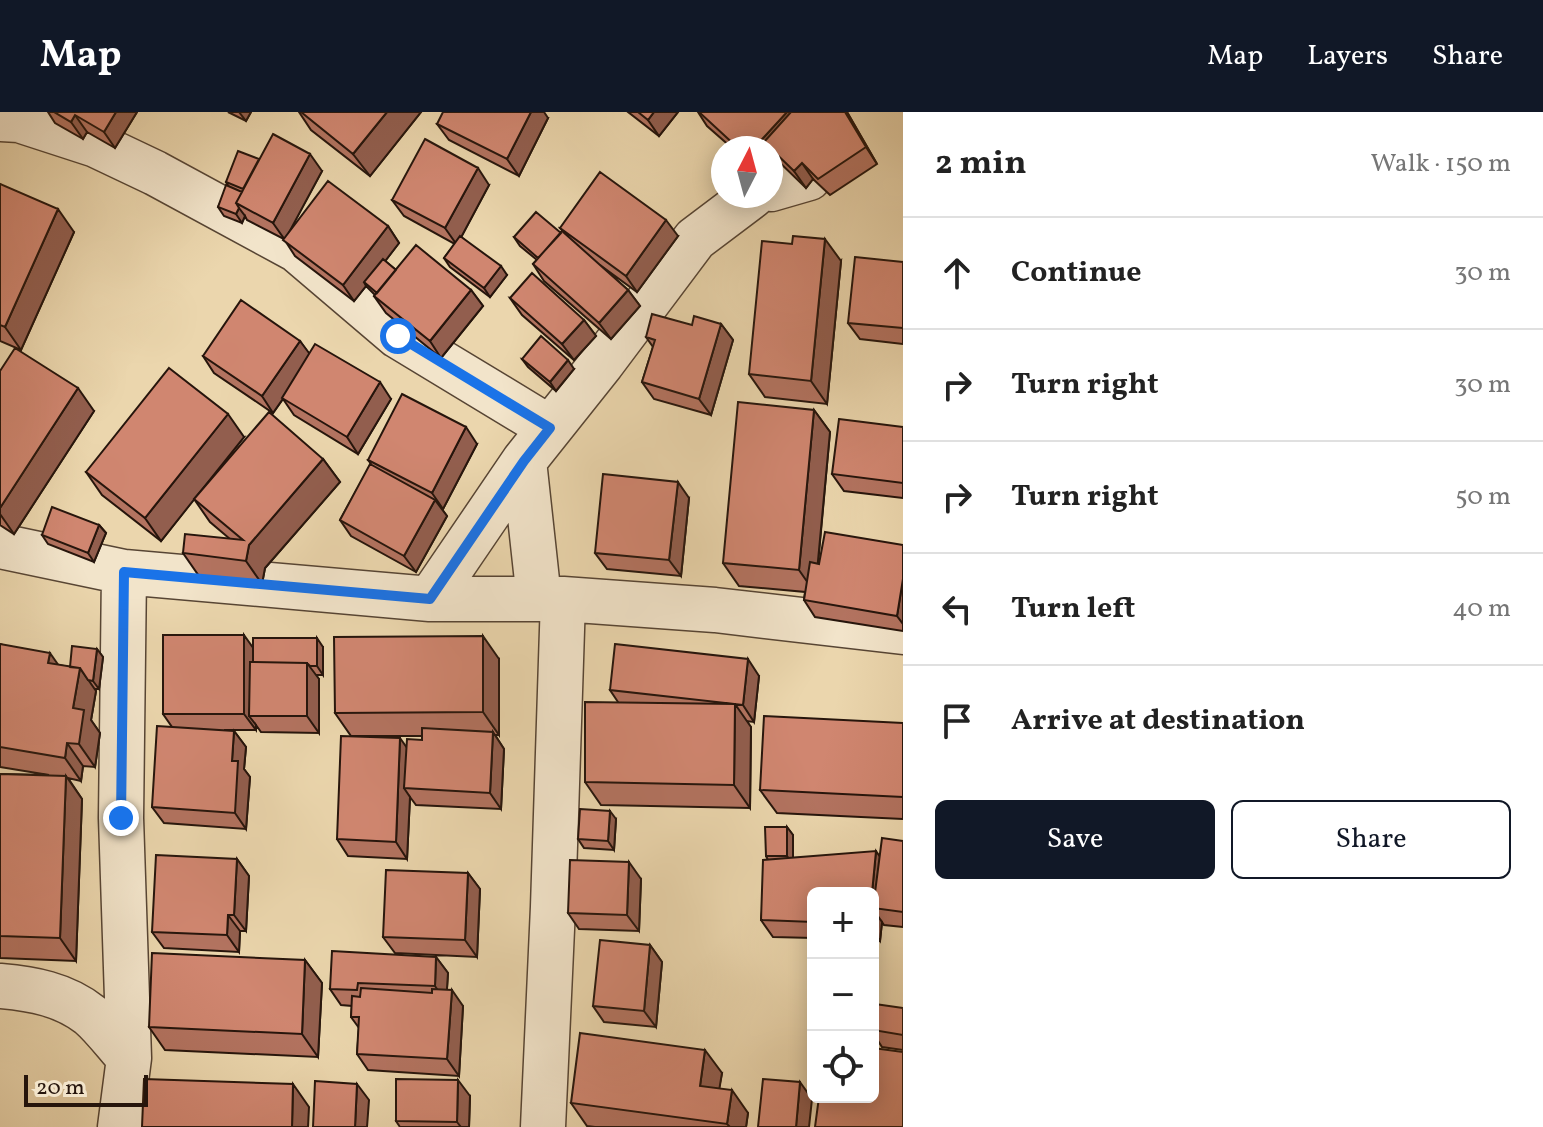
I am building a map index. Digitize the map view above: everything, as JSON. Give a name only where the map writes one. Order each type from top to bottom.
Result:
[{"type":"street","points":[[0,119],[19,120],[96,145],[155,173],[297,250],[398,336],[537,444],[551,599],[553,907],[543,1127]]},
{"type":"street","points":[[430,599],[537,444],[695,239],[736,208]]},
{"type":"street","points":[[0,546],[124,572],[430,599],[551,599],[715,610],[903,632]]},
{"type":"street","points":[[120,1127],[129,1058],[121,818],[124,572]]},
{"type":"street","points":[[0,986],[30,988],[66,999],[91,1016],[129,1058]]},
{"type":"building","points":[[54,112],[116,112],[104,132],[75,115],[71,122]]},
{"type":"building","points":[[301,112],[387,112],[353,154]]},
{"type":"building","points":[[443,112],[531,112],[507,159],[437,124]]},
{"type":"building","points":[[638,112],[654,112],[648,120]]},
{"type":"building","points":[[699,112],[787,112],[765,136],[725,136]]},
{"type":"building","points":[[791,112],[845,112],[866,147],[818,179],[802,163],[794,171],[783,160],[783,136],[769,136]]},
{"type":"building","points":[[273,134],[310,154],[273,223],[236,203]]},
{"type":"building","points":[[425,139],[478,168],[445,228],[392,200]]},
{"type":"building","points":[[238,151],[259,159],[243,189],[226,182]]},
{"type":"building","points":[[600,172],[666,220],[626,276],[560,228]]},
{"type":"building","points":[[328,181],[388,226],[343,285],[283,240]]},
{"type":"building","points":[[0,184],[58,209],[5,327],[0,325]]},
{"type":"building","points":[[226,185],[242,192],[236,203],[239,208],[236,214],[218,207]]},
{"type":"building","points":[[536,212],[561,233],[538,258],[514,237]]},
{"type":"building","points":[[562,231],[628,290],[599,323],[533,264]]},
{"type":"building","points":[[460,236],[501,266],[484,288],[444,258]]},
{"type":"building","points":[[793,236],[825,239],[811,381],[749,374],[762,241],[792,244]]},
{"type":"building","points":[[416,245],[471,290],[430,341],[374,296]]},
{"type":"building","points":[[855,257],[903,262],[903,328],[848,323]]},
{"type":"building","points":[[383,259],[396,270],[377,293],[364,282]]},
{"type":"building","points":[[532,273],[584,320],[562,344],[510,298]]},
{"type":"building","points":[[241,300],[300,341],[262,396],[203,356]]},
{"type":"building","points":[[652,314],[692,325],[694,316],[721,324],[699,399],[642,382],[655,340],[646,337]]},
{"type":"building","points":[[541,336],[568,360],[550,382],[522,359]]},
{"type":"building","points":[[315,344],[380,382],[347,437],[282,398]]},
{"type":"building","points":[[15,348],[78,388],[0,508],[0,371]]},
{"type":"building","points":[[169,368],[228,414],[145,518],[86,472]]},
{"type":"building","points":[[402,394],[466,427],[432,493],[368,460]]},
{"type":"building","points":[[738,402],[814,410],[799,570],[723,563]]},
{"type":"building","points":[[269,412],[323,459],[249,545],[246,561],[183,553],[185,534],[243,540],[194,499]]},
{"type":"building","points":[[839,419],[903,427],[903,483],[832,474]]},
{"type":"building","points":[[370,464],[435,500],[404,556],[340,520]]},
{"type":"building","points":[[603,474],[678,482],[669,560],[595,553]]},
{"type":"building","points":[[52,507],[99,525],[88,553],[42,535]]},
{"type":"building","points":[[825,532],[903,545],[903,579],[897,616],[804,600],[810,562],[819,564]]},
{"type":"building","points":[[163,635],[244,635],[244,714],[163,714]]},
{"type":"building","points":[[483,636],[483,712],[335,713],[334,637]]},
{"type":"building","points":[[253,638],[317,638],[317,666],[253,662]]},
{"type":"building","points":[[0,644],[50,653],[48,663],[80,668],[73,708],[84,710],[79,744],[67,743],[65,758],[0,747]]},
{"type":"building","points":[[615,644],[748,659],[743,705],[610,690]]},
{"type":"building","points":[[72,646],[97,649],[93,681],[88,680],[80,668],[70,667]]},
{"type":"building","points":[[250,662],[307,663],[307,716],[249,716]]},
{"type":"building","points":[[585,702],[735,704],[734,785],[585,782]]},
{"type":"building","points":[[764,716],[903,723],[903,797],[760,790]]},
{"type":"building","points":[[157,726],[234,731],[232,761],[238,761],[235,813],[152,807]]},
{"type":"building","points":[[422,728],[493,732],[490,793],[404,788],[407,739],[422,740]]},
{"type":"building","points":[[341,736],[400,738],[396,842],[337,839]]},
{"type":"building","points":[[0,774],[66,776],[60,938],[0,936]]},
{"type":"building","points":[[580,809],[610,811],[608,841],[578,839]]},
{"type":"building","points":[[765,827],[787,827],[787,856],[766,856]]},
{"type":"building","points":[[882,838],[903,841],[903,912],[879,909],[879,887],[876,887]]},
{"type":"building","points":[[876,851],[873,887],[807,887],[807,922],[761,920],[763,860]]},
{"type":"building","points":[[156,855],[237,859],[234,915],[228,915],[227,935],[152,932]]},
{"type":"building","points":[[570,860],[629,862],[627,915],[568,913]]},
{"type":"building","points":[[386,870],[468,873],[465,940],[383,937]]},
{"type":"building","points":[[600,940],[650,945],[644,1011],[593,1006]]},
{"type":"building","points":[[332,951],[436,957],[435,986],[358,983],[357,990],[330,989]]},
{"type":"building","points":[[152,953],[305,960],[302,1034],[149,1027]]},
{"type":"building","points":[[361,988],[432,993],[432,989],[452,990],[447,1059],[357,1054],[359,1017],[351,1017],[352,996],[360,997]]},
{"type":"building","points":[[879,1005],[903,1008],[903,1035],[879,1031]]},
{"type":"building","points":[[580,1033],[705,1050],[700,1086],[732,1090],[727,1124],[571,1103]]},
{"type":"building","points":[[879,1049],[903,1052],[903,1127],[815,1127],[818,1103],[879,1103]]},
{"type":"building","points":[[144,1079],[293,1084],[292,1127],[142,1127]]},
{"type":"building","points":[[396,1079],[458,1080],[457,1122],[396,1121]]},
{"type":"building","points":[[763,1079],[800,1082],[796,1127],[758,1127]]},
{"type":"building","points":[[315,1081],[357,1084],[355,1127],[313,1127]]},
{"type":"route","points":[[121,818],[124,572],[430,599],[550,428],[398,336]]}]
